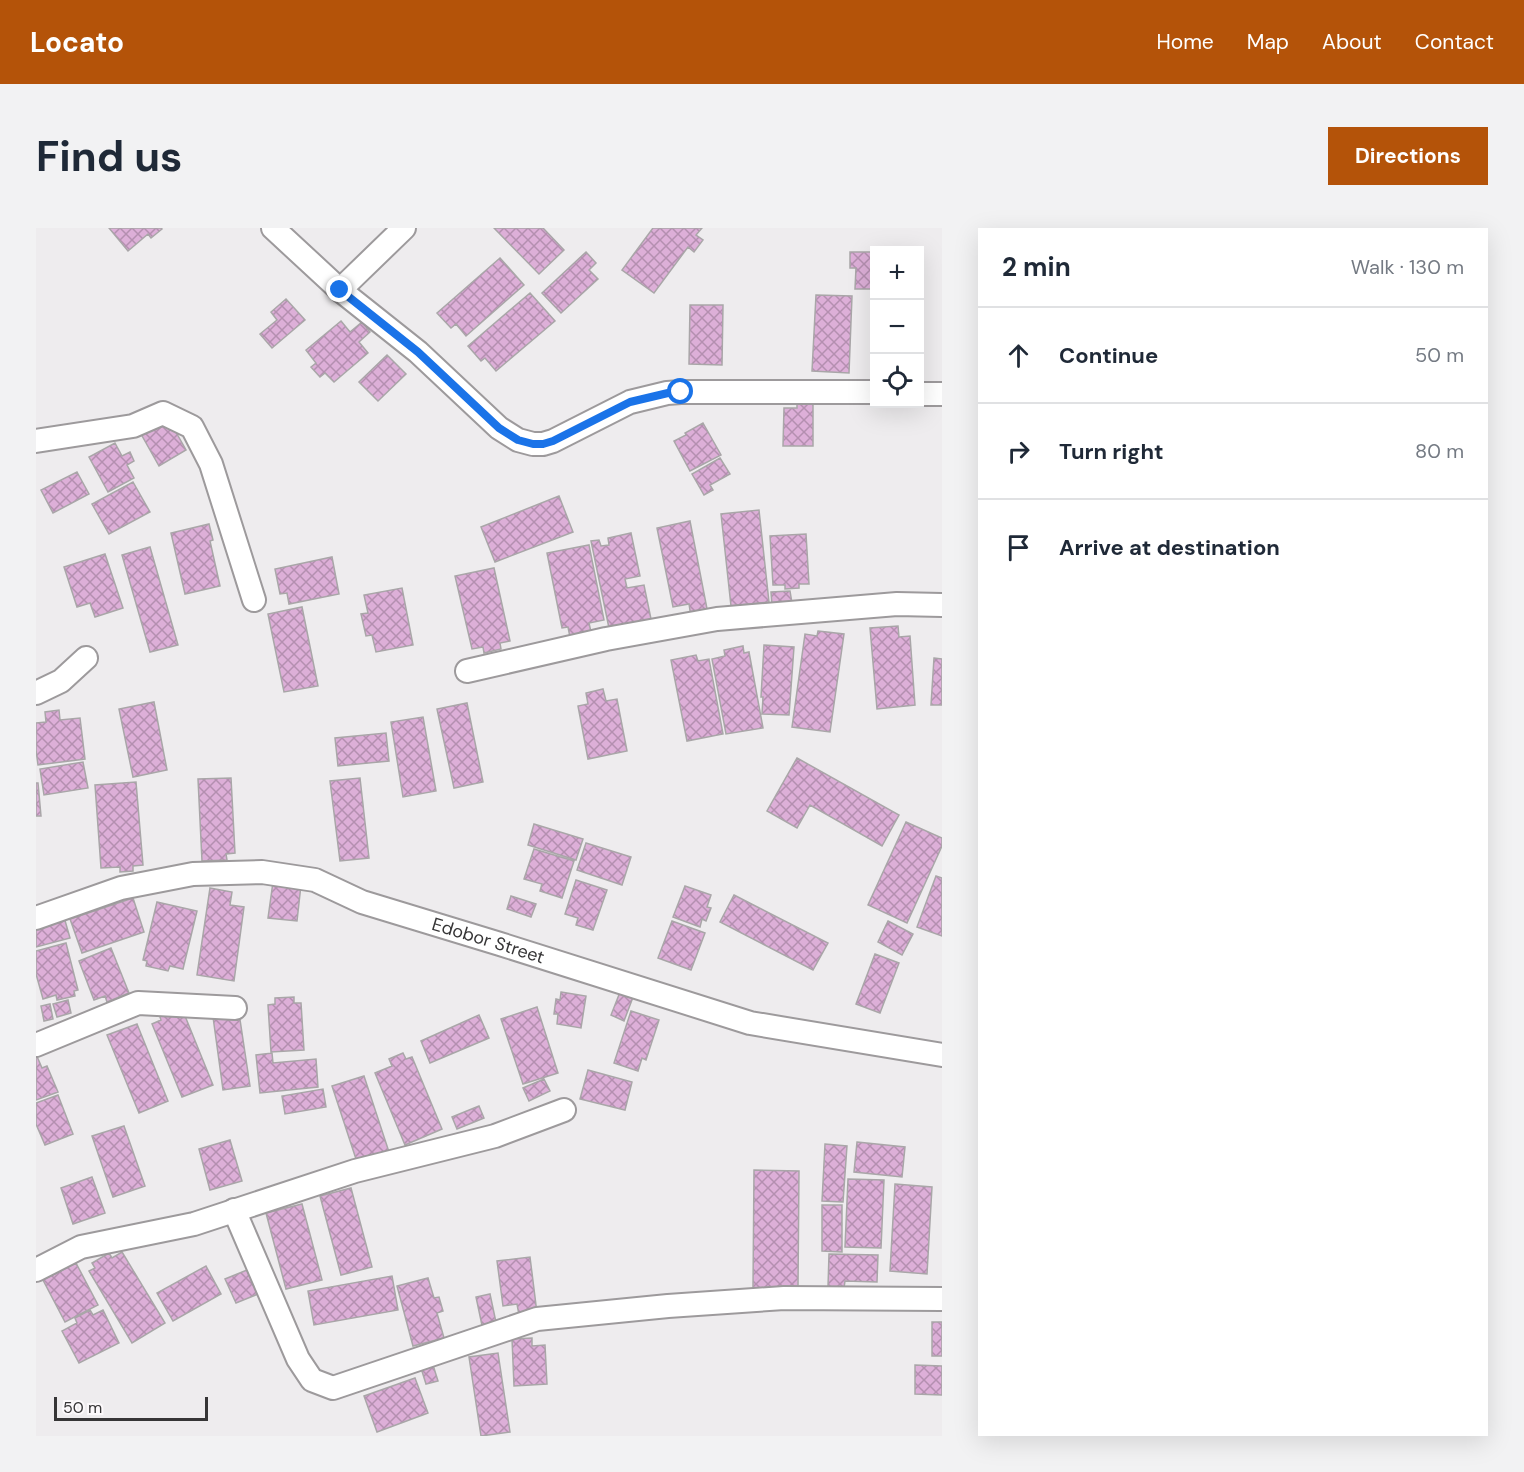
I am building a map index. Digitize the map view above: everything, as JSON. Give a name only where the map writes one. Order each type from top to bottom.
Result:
[{"type":"street","points":[[273,228],[340,290],[418,352],[499,428],[518,440],[533,444],[553,441],[630,402],[668,393],[870,392]]},
{"type":"street","points":[[340,290],[404,228]]},
{"type":"street","points":[[924,394],[942,394]]},
{"type":"street","points":[[36,441],[133,426],[163,413],[192,427],[211,464],[254,600]]},
{"type":"street","points":[[467,671],[606,639],[717,620],[897,604],[942,605]]},
{"type":"street","points":[[36,693],[61,681],[86,658]]},
{"type":"street","name":"Edobor Street","points":[[36,918],[121,888],[193,874],[262,872],[304,878],[315,880],[362,902],[750,1023],[942,1055]]},
{"type":"street","points":[[36,1045],[138,1003],[235,1008]]},
{"type":"street","points":[[36,1270],[81,1247],[194,1224],[355,1171],[495,1136],[564,1110]]},
{"type":"street","points":[[234,1210],[298,1359],[312,1380],[333,1388],[537,1319],[668,1306],[784,1298],[942,1299]]},
{"type":"building","points":[[109,228],[162,229],[151,238],[148,234],[128,251]]},
{"type":"building","points":[[494,228],[543,228],[564,250],[539,274]]},
{"type":"building","points":[[653,228],[702,228],[696,235],[703,240],[694,252],[688,247],[654,293],[622,270]]},
{"type":"building","points":[[586,252],[596,263],[589,270],[598,279],[561,313],[542,293]]},
{"type":"building","points":[[850,252],[870,252],[870,289],[855,289],[856,268],[850,268]]},
{"type":"building","points":[[500,258],[524,285],[466,336],[456,324],[451,328],[437,313]]},
{"type":"building","points":[[530,293],[555,321],[496,371],[485,358],[481,361],[468,346]]},
{"type":"building","points":[[816,295],[852,296],[849,373],[812,371]]},
{"type":"building","points":[[286,299],[305,320],[272,348],[260,334],[277,320],[271,312]]},
{"type":"building","points":[[690,305],[723,305],[722,365],[689,364]]},
{"type":"building","points":[[341,321],[350,332],[362,322],[370,332],[359,342],[368,353],[334,382],[325,373],[320,377],[311,367],[316,363],[306,350]]},
{"type":"building","points":[[387,355],[406,374],[378,401],[359,382]]},
{"type":"building","points":[[797,402],[813,402],[813,446],[783,446],[784,408],[797,408]]},
{"type":"building","points":[[168,418],[186,450],[159,466],[141,434]]},
{"type":"building","points":[[703,423],[721,455],[690,471],[674,441]]},
{"type":"building","points":[[115,443],[122,456],[130,452],[134,461],[127,465],[134,478],[108,492],[89,457]]},
{"type":"building","points":[[720,458],[730,474],[710,485],[713,490],[704,495],[692,474]]},
{"type":"building","points":[[77,472],[89,494],[53,513],[41,490]]},
{"type":"building","points":[[133,482],[150,512],[109,534],[92,504]]},
{"type":"building","points":[[559,496],[573,532],[495,562],[481,527]]},
{"type":"building","points":[[759,510],[769,602],[731,606],[721,514]]},
{"type":"building","points":[[690,521],[708,614],[691,617],[689,604],[673,607],[657,528]]},
{"type":"building","points":[[209,524],[213,540],[210,541],[220,586],[185,594],[171,533]]},
{"type":"building","points":[[631,533],[640,576],[625,579],[627,588],[644,585],[651,619],[609,628],[591,541],[599,540],[601,546],[609,545],[608,538]]},
{"type":"building","points":[[806,534],[809,584],[799,584],[799,588],[785,589],[785,585],[773,585],[770,536]]},
{"type":"building","points":[[589,545],[604,620],[589,623],[591,632],[570,637],[568,627],[562,628],[547,553]]},
{"type":"building","points":[[150,547],[178,645],[150,652],[122,555]]},
{"type":"building","points":[[105,554],[123,608],[95,617],[90,603],[77,607],[64,567]]},
{"type":"building","points":[[332,557],[339,594],[289,604],[287,593],[280,594],[275,569]]},
{"type":"building","points":[[494,568],[510,641],[500,643],[501,649],[484,653],[483,647],[472,649],[455,576]]},
{"type":"building","points":[[402,588],[413,645],[376,652],[372,635],[366,636],[361,614],[368,613],[364,595]]},
{"type":"building","points":[[790,591],[792,603],[772,605],[771,592]]},
{"type":"building","points":[[302,607],[318,686],[284,692],[268,614]]},
{"type":"building","points":[[898,626],[899,637],[910,636],[915,705],[877,709],[870,628]]},
{"type":"building","points":[[818,631],[844,634],[830,732],[792,727],[805,634],[817,636]]},
{"type":"building","points":[[764,645],[794,647],[789,715],[762,714]]},
{"type":"building","points":[[743,646],[744,653],[749,652],[763,728],[726,734],[712,659],[725,656],[724,650]]},
{"type":"building","points":[[696,655],[698,661],[709,659],[723,734],[687,741],[671,660]]},
{"type":"building","points":[[934,658],[942,659],[942,705],[931,705]]},
{"type":"building","points":[[603,689],[606,701],[617,699],[627,751],[588,759],[578,706],[588,704],[586,693]]},
{"type":"building","points":[[154,702],[167,770],[133,777],[119,709]]},
{"type":"building","points":[[467,703],[483,782],[454,788],[437,709]]},
{"type":"building","points":[[59,710],[60,720],[80,718],[85,759],[38,765],[36,723],[46,722],[45,712]]},
{"type":"building","points":[[423,717],[436,791],[403,797],[391,722]]},
{"type":"building","points":[[386,733],[389,761],[338,766],[335,738]]},
{"type":"building","points":[[797,758],[899,815],[882,846],[810,805],[797,828],[767,811]]},
{"type":"building","points":[[83,762],[88,788],[44,795],[40,769]]},
{"type":"building","points":[[231,778],[235,853],[226,854],[227,860],[202,861],[198,779]]},
{"type":"building","points":[[360,778],[369,858],[340,861],[330,781]]},
{"type":"building","points":[[136,782],[143,865],[133,866],[133,871],[120,872],[120,867],[101,868],[95,785]]},
{"type":"building","points":[[36,783],[38,783],[41,816],[36,816]]},
{"type":"building","points":[[906,822],[942,838],[942,846],[907,923],[868,905]]},
{"type":"building","points":[[534,824],[583,839],[576,860],[528,845]]},
{"type":"building","points":[[586,843],[631,857],[622,885],[577,870]]},
{"type":"building","points":[[534,849],[574,861],[562,898],[540,891],[542,884],[524,879]]},
{"type":"building","points":[[936,876],[942,878],[942,936],[917,927]]},
{"type":"building","points":[[576,880],[607,890],[593,930],[576,925],[578,918],[565,914]]},
{"type":"building","points":[[273,882],[301,885],[297,921],[268,918]]},
{"type":"building","points":[[685,886],[711,895],[707,907],[711,908],[706,921],[702,919],[700,927],[673,917]]},
{"type":"building","points":[[210,888],[232,892],[230,905],[244,907],[234,981],[197,975]]},
{"type":"building","points":[[734,895],[828,943],[813,970],[720,922]]},
{"type":"building","points":[[511,896],[536,904],[531,917],[507,909]]},
{"type":"building","points":[[133,898],[144,932],[82,953],[70,919]]},
{"type":"building","points":[[157,902],[197,911],[183,969],[170,966],[168,971],[146,966],[147,961],[143,960]]},
{"type":"building","points":[[64,917],[70,938],[36,947],[36,925]]},
{"type":"building","points":[[672,921],[705,933],[691,970],[658,958]]},
{"type":"building","points":[[888,921],[913,934],[902,955],[878,942]]},
{"type":"building","points":[[66,943],[78,990],[74,991],[75,996],[57,1000],[56,995],[43,999],[36,974],[36,951]]},
{"type":"building","points":[[111,948],[129,993],[107,1002],[105,996],[94,1000],[79,961]]},
{"type":"building","points":[[875,954],[899,963],[880,1013],[856,1004]]},
{"type":"building","points":[[622,987],[635,992],[624,1021],[611,1015]]},
{"type":"building","points":[[561,992],[586,996],[581,1028],[557,1024],[558,1014],[554,1014],[556,999],[560,1000]]},
{"type":"building","points":[[294,997],[294,1003],[301,1003],[304,1050],[271,1052],[268,1005],[275,1004],[275,998]]},
{"type":"building","points":[[68,1000],[71,1013],[57,1017],[53,1004]]},
{"type":"building","points":[[50,1004],[53,1019],[44,1021],[41,1006]]},
{"type":"building","points":[[537,1007],[558,1073],[523,1084],[501,1019]]},
{"type":"building","points":[[183,1011],[213,1085],[182,1097],[152,1024],[161,1020],[159,1014]]},
{"type":"building","points":[[631,1011],[659,1020],[646,1060],[642,1058],[638,1071],[614,1063]]},
{"type":"building","points":[[239,1013],[250,1086],[223,1090],[213,1017]]},
{"type":"building","points":[[479,1015],[489,1038],[430,1063],[421,1041]]},
{"type":"building","points":[[137,1024],[168,1101],[139,1113],[107,1035]]},
{"type":"building","points":[[272,1053],[273,1063],[316,1059],[318,1087],[260,1093],[256,1055]]},
{"type":"building","points":[[403,1053],[406,1059],[412,1057],[442,1129],[405,1145],[375,1073],[392,1066],[389,1059]]},
{"type":"building","points":[[36,1054],[42,1068],[47,1066],[58,1092],[36,1100]]},
{"type":"building","points":[[588,1070],[632,1082],[625,1110],[580,1099]]},
{"type":"building","points":[[364,1076],[389,1152],[357,1162],[332,1086]]},
{"type":"building","points":[[544,1079],[550,1091],[529,1101],[523,1088]]},
{"type":"building","points":[[323,1089],[326,1107],[285,1114],[282,1096]]},
{"type":"building","points":[[58,1095],[73,1134],[45,1145],[36,1124],[36,1103]]},
{"type":"building","points":[[479,1106],[484,1118],[457,1129],[452,1117]]},
{"type":"building","points":[[124,1126],[145,1186],[113,1197],[92,1136]]},
{"type":"building","points":[[230,1140],[242,1181],[210,1190],[199,1149]]},
{"type":"building","points":[[857,1142],[905,1147],[902,1177],[854,1172]]},
{"type":"building","points":[[825,1144],[847,1146],[843,1202],[822,1201]]},
{"type":"building","points":[[754,1170],[799,1171],[798,1288],[753,1288]]},
{"type":"building","points":[[92,1177],[105,1213],[73,1224],[61,1188]]},
{"type":"building","points":[[848,1179],[884,1180],[881,1248],[845,1247]]},
{"type":"building","points":[[895,1184],[932,1187],[927,1274],[890,1271]]},
{"type":"building","points":[[351,1188],[372,1267],[341,1275],[320,1196]]},
{"type":"building","points":[[302,1204],[322,1280],[286,1289],[266,1213]]},
{"type":"building","points":[[822,1205],[842,1205],[842,1252],[822,1251]]},
{"type":"building","points":[[122,1252],[165,1323],[132,1343],[89,1271],[95,1268],[92,1263],[109,1253],[112,1258]]},
{"type":"building","points":[[829,1254],[878,1255],[877,1282],[845,1281],[844,1288],[828,1287]]},
{"type":"building","points":[[530,1257],[537,1313],[519,1315],[517,1304],[503,1306],[497,1261]]},
{"type":"building","points":[[76,1263],[98,1305],[65,1322],[43,1280]]},
{"type":"building","points":[[206,1266],[221,1294],[173,1321],[157,1293]]},
{"type":"building","points":[[247,1270],[258,1294],[236,1303],[225,1279]]},
{"type":"building","points":[[392,1276],[398,1310],[314,1325],[308,1291]]},
{"type":"building","points":[[428,1278],[434,1298],[439,1297],[443,1311],[437,1313],[444,1338],[413,1346],[397,1286]]},
{"type":"building","points":[[490,1294],[497,1327],[483,1330],[476,1297]]},
{"type":"building","points":[[90,1310],[93,1315],[103,1310],[119,1343],[79,1363],[62,1331],[77,1323],[75,1318]]},
{"type":"building","points":[[932,1322],[942,1322],[942,1356],[932,1356]]},
{"type":"building","points":[[532,1338],[532,1346],[545,1345],[547,1384],[514,1386],[512,1339]]},
{"type":"building","points":[[498,1353],[510,1432],[481,1436],[469,1357]]},
{"type":"building","points":[[433,1365],[438,1381],[426,1384],[421,1368]]},
{"type":"building","points":[[915,1365],[942,1366],[942,1395],[915,1394]]},
{"type":"building","points":[[415,1378],[428,1413],[377,1432],[364,1396]]},
{"type":"route","points":[[340,290],[418,352],[499,428],[518,440],[543,444],[630,402],[681,392]]}]
